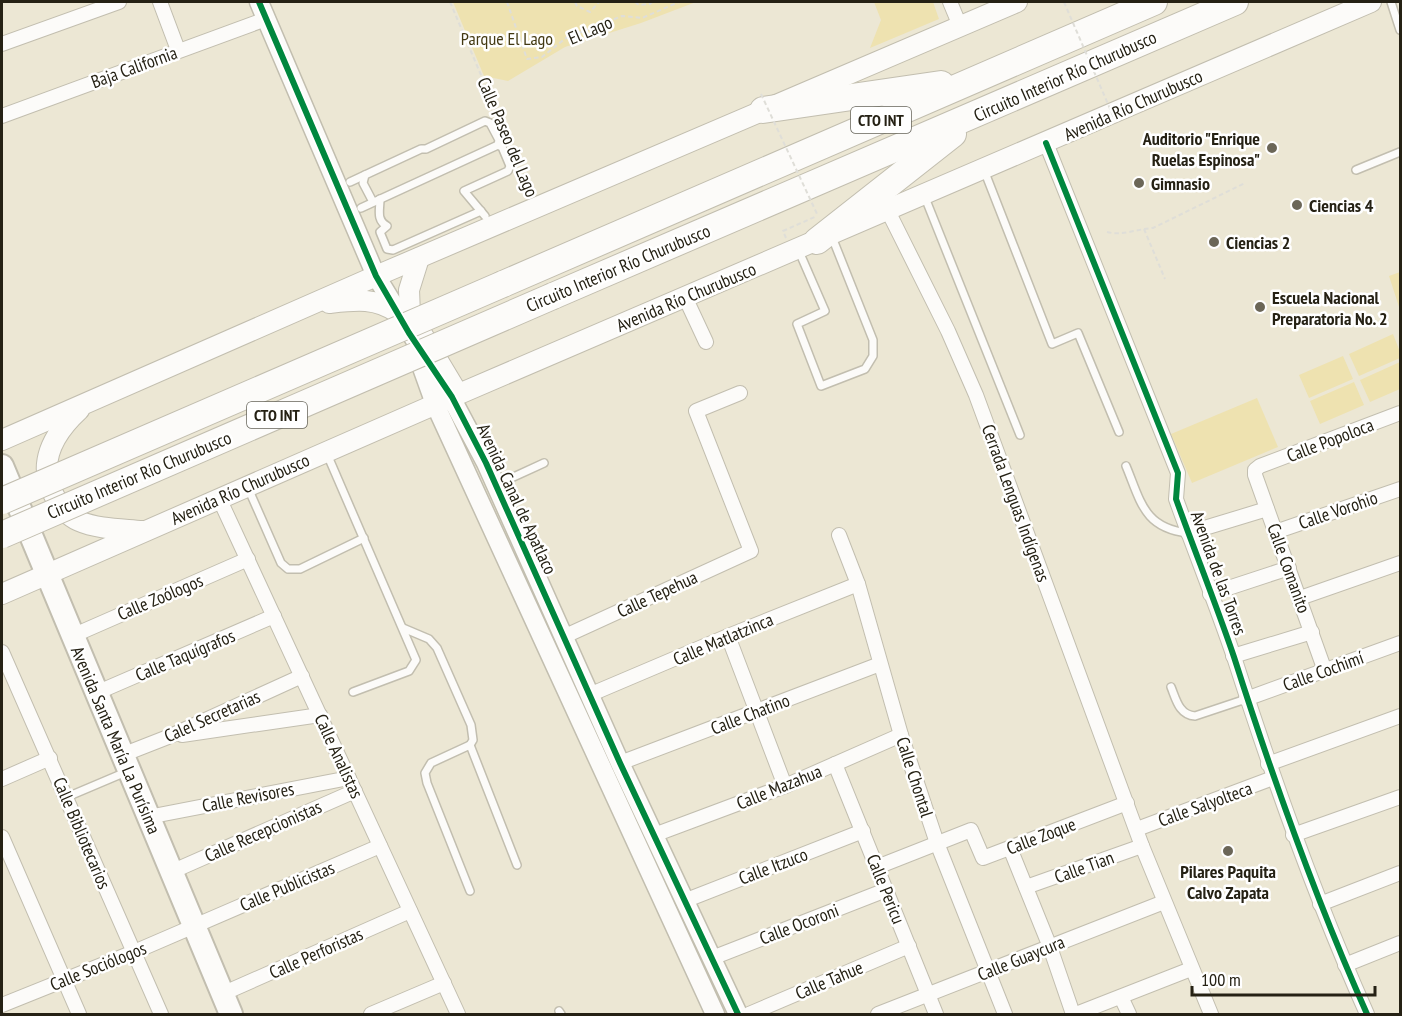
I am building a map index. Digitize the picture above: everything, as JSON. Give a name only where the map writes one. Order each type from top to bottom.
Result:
[{"type":"highway","name":"Circuito Interior Río Churubusco","points":[[2,501],[1154,2]]},
{"type":"highway","name":"Circuito Interior Río Churubusco","points":[[2,535],[1235,2]]},
{"type":"highway","points":[[762,102],[974,79]]},
{"type":"highway","points":[[809,244],[989,108]]},
{"type":"main road","points":[[2,440],[537,207],[762,102],[1017,2]]},
{"type":"main road","name":"Avenida Río Churubusco","points":[[2,594],[448,398],[984,170],[1364,3]]},
{"type":"main road","points":[[419,258],[409,290],[410,314],[448,398]]},
{"type":"main road","points":[[309,305],[365,300],[378,302],[398,313]]},
{"type":"main road","points":[[85,404],[61,428],[49,449],[46,469],[50,488],[62,508],[77,520],[94,525],[143,532]]},
{"type":"main road","name":"Avenida Santa María La Purísima","points":[[2,466],[227,1004]]},
{"type":"street","points":[[2,44],[119,2]]},
{"type":"street","points":[[160,2],[178,50]]},
{"type":"street","name":"Avenida Canal de Apatlaco","points":[[259,2],[376,276],[496,485],[620,763],[738,1014]]},
{"type":"street","points":[[950,2],[960,26]]},
{"type":"street","name":"Baja California","points":[[2,116],[266,19]]},
{"type":"street","name":"Avenida de las Torres","points":[[1046,143],[1178,472],[1176,500],[1233,656],[1268,764],[1320,904],[1367,1014]]},
{"type":"street","name":"Cerrada Lenguas Indígenas","points":[[888,211],[948,331],[976,395],[1142,846],[1210,1014]]},
{"type":"street","points":[[685,297],[706,342]]},
{"type":"street","name":"Calle Tepehua","points":[[563,637],[751,551],[696,411],[740,393]]},
{"type":"street","name":"Avenida Canal de Apatlaco","points":[[448,398],[715,1014]]},
{"type":"street","name":"Calle Popoloca","points":[[1260,466],[1401,413]]},
{"type":"street","name":"Calle Comanito","points":[[1260,466],[1255,470],[1255,476],[1325,671]]},
{"type":"street","name":"Calle Vorohio","points":[[1275,532],[1401,489]]},
{"type":"street","name":"Calle Analistas","points":[[219,498],[458,1014]]},
{"type":"street","points":[[1188,532],[1267,509]]},
{"type":"street","name":"Calle Chontal","points":[[839,535],[858,584],[880,664],[937,843],[1005,1014]]},
{"type":"street","name":"Calle Zoólogos","points":[[72,636],[248,559]]},
{"type":"street","points":[[1300,598],[1401,563]]},
{"type":"street","points":[[1210,594],[1289,568]]},
{"type":"street","name":"Calle Matlatzinca","points":[[590,696],[728,636],[858,584]]},
{"type":"street","name":"Calle Taquígrafos","points":[[96,693],[274,616]]},
{"type":"street","points":[[1233,656],[1312,633]]},
{"type":"street","points":[[728,636],[785,786]]},
{"type":"street","name":"Calle Cochimí","points":[[1246,699],[1401,643]]},
{"type":"street","name":"Calle Bibliotecarios","points":[[2,652],[161,1014]]},
{"type":"street","name":"Calle Chatino","points":[[620,763],[880,664]]},
{"type":"street","name":"Calel Secretarias","points":[[125,763],[168,737],[302,676]]},
{"type":"street","points":[[168,737],[320,715]]},
{"type":"street","name":"Calle Salyolteca","points":[[1268,764],[1401,716]]},
{"type":"street","name":"Calle Mazahua","points":[[654,835],[785,786],[902,735]]},
{"type":"street","points":[[2,779],[50,758]]},
{"type":"street","name":"Calle Pericu","points":[[835,764],[936,1014]]},
{"type":"street","name":"Calle Salyolteca","points":[[1137,829],[1273,778]]},
{"type":"street","name":"Calle Revisores","points":[[148,817],[352,784]]},
{"type":"street","name":"Calle Recepcionistas","points":[[171,872],[352,784]]},
{"type":"street","points":[[1293,835],[1401,797]]},
{"type":"street","name":"Calle Zoque","points":[[937,843],[971,830],[983,858],[1127,803]]},
{"type":"street","name":"Calle Itzuco","points":[[684,901],[863,831]]},
{"type":"street","points":[[2,837],[79,1014]]},
{"type":"street","points":[[877,867],[937,843]]},
{"type":"street","name":"Calle Publicistas","points":[[194,926],[380,846]]},
{"type":"street","name":"Calle Tian","points":[[1026,887],[1142,846]]},
{"type":"street","points":[[1010,848],[1075,1014],[1191,969]]},
{"type":"street","points":[[1320,904],[1401,873]]},
{"type":"street","name":"Calle Ocoroni","points":[[712,958],[886,890]]},
{"type":"street","name":"Calle Guaycura","points":[[878,1014],[1164,902]]},
{"type":"street","name":"Calle Perforistas","points":[[227,1004],[410,911]]},
{"type":"street","name":"Calle Sociólogos","points":[[4,1006],[194,926]]},
{"type":"street","points":[[1345,965],[1401,943]]},
{"type":"street","name":"Calle Tahue","points":[[748,1014],[909,946]]},
{"type":"street","points":[[371,1014],[444,983]]},
{"type":"street","points":[[1121,997],[1129,1014]]},
{"type":"lane","points":[[1391,2],[1401,30]]},
{"type":"lane","points":[[350,182],[421,148],[426,150],[485,121],[490,123],[499,140],[498,146]]},
{"type":"lane","points":[[365,175],[363,183],[377,201],[379,218],[387,226],[380,232],[387,249],[393,250],[483,214],[464,191],[508,171],[510,166],[502,147],[498,146]]},
{"type":"lane","points":[[361,208],[498,146]]},
{"type":"lane","points":[[1356,170],[1401,152]]},
{"type":"lane","points":[[984,170],[1052,344],[1078,333],[1119,432]]},
{"type":"lane","points":[[924,195],[1020,435]]},
{"type":"lane","points":[[809,244],[873,340],[873,356],[865,369],[821,386],[797,324],[825,310],[809,244]]},
{"type":"lane","points":[[326,452],[416,660],[410,671],[353,692]]},
{"type":"lane","points":[[496,485],[544,463]]},
{"type":"lane","points":[[1126,466],[1143,507],[1155,522],[1171,531],[1188,532]]},
{"type":"lane","points":[[247,486],[281,563],[288,569],[300,569],[364,538]]},
{"type":"lane","points":[[403,628],[429,639],[436,648],[471,725],[473,740],[470,745],[431,763],[425,773],[470,891]]},
{"type":"lane","points":[[1171,687],[1182,712],[1187,715],[1194,716],[1246,699]]},
{"type":"lane","points":[[470,745],[518,865]]},
{"type":"lane","points":[[67,797],[125,763]]},
{"type":"path","points":[[575,2],[577,6],[590,12],[599,2]]},
{"type":"path","points":[[635,2],[639,5],[652,2]]},
{"type":"path","points":[[1064,2],[1114,118]]},
{"type":"path","points":[[762,102],[818,216],[783,231],[809,244]]},
{"type":"path","points":[[1107,232],[1119,235],[1153,228],[1245,183]]},
{"type":"path","points":[[1144,229],[1165,279]]},
{"type":"green space","name":"Parque El Lago","points":[[453,2],[696,2],[641,23],[565,47],[508,81],[484,76]]},
{"type":"green space","points":[[874,2],[933,2],[939,19],[870,48],[881,20]]},
{"type":"green space","points":[[1400,272],[1400,310],[1389,276]]},
{"type":"green space","points":[[1393,334],[1400,358],[1359,376],[1349,354]]},
{"type":"green space","points":[[1343,356],[1353,379],[1309,398],[1299,375]]},
{"type":"green space","points":[[1400,362],[1400,389],[1370,402],[1360,380]]},
{"type":"green space","points":[[1354,382],[1364,405],[1320,424],[1310,401]]},
{"type":"green space","points":[[1257,398],[1278,447],[1192,483],[1171,434]]},
{"type":"cycle path","points":[[259,2],[376,276],[409,333],[452,397],[486,463],[620,763],[738,1014]]},
{"type":"cycle path","points":[[1046,143],[1178,473],[1176,499],[1227,637],[1296,838],[1367,1014]]},
{"type":"place","name":"Auditorio \"Enrique Ruelas Espinosa\"","points":[[1272,148]]},
{"type":"place","name":"Gimnasio","points":[[1139,183]]},
{"type":"place","name":"Ciencias 4","points":[[1297,205]]},
{"type":"place","name":"Ciencias 2","points":[[1214,242]]},
{"type":"place","name":"Escuela Nacional Preparatoria No. 2","points":[[1260,307]]},
{"type":"place","name":"Pilares Paquita Calvo Zapata","points":[[1228,851]]}]
